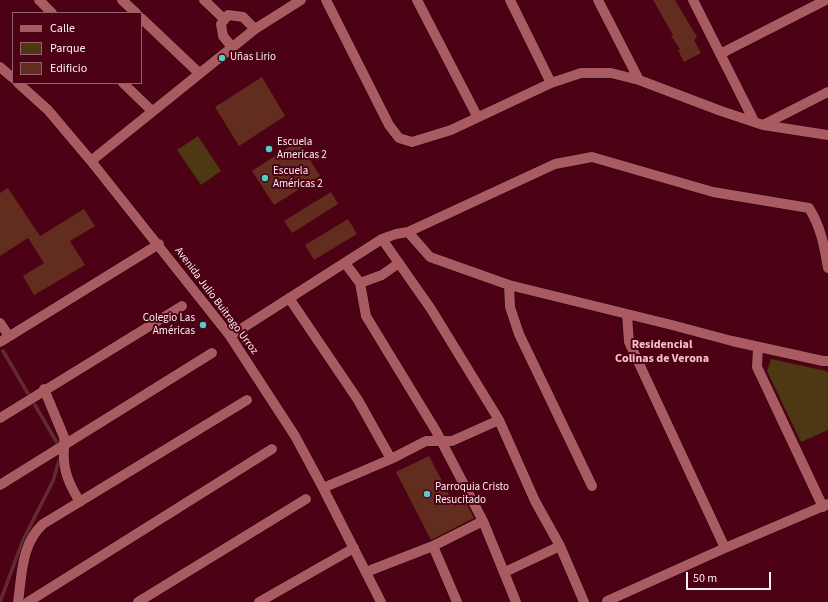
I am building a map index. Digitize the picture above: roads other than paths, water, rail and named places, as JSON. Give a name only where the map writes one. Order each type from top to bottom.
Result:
[{"type":"street","points":[[39,0],[51,12]]},
{"type":"street","points":[[122,0],[135,12]]},
{"type":"street","points":[[204,0],[224,19]]},
{"type":"street","points":[[326,0],[389,125],[399,138],[412,142],[451,130],[477,116],[551,83],[581,73],[611,73],[639,80],[721,111],[759,123],[828,135]]},
{"type":"street","points":[[417,0],[477,116]]},
{"type":"street","points":[[510,0],[551,83]]},
{"type":"street","points":[[598,0],[639,80]]},
{"type":"street","points":[[693,0],[720,54],[759,123]]},
{"type":"street","points":[[720,54],[826,0]]},
{"type":"street","points":[[91,161],[254,29],[297,1]]},
{"type":"street","points":[[232,47],[223,36],[221,24],[228,15],[243,17],[254,29]]},
{"type":"street","points":[[142,19],[199,73]]},
{"type":"street","points":[[0,66],[12,77]]},
{"type":"street","name":"Avenida Julio Buitrago Urroz","points":[[19,84],[48,110],[91,161],[159,244],[230,336],[295,436],[381,602]]},
{"type":"street","points":[[124,84],[152,111]]},
{"type":"street","points":[[759,123],[828,92]]},
{"type":"street","points":[[230,336],[382,239],[408,232],[556,164],[592,157],[713,192],[809,208],[817,221],[823,238],[828,268]]},
{"type":"street","points":[[408,232],[430,257],[509,285],[758,347],[823,362],[828,361]]},
{"type":"street","points":[[382,239],[431,309],[498,420],[535,501],[560,546],[584,602]]},
{"type":"street","points":[[0,323],[4,339],[159,244]]},
{"type":"street","points":[[345,263],[360,284],[366,316],[440,440],[483,521],[516,602]]},
{"type":"street","points":[[360,284],[382,275],[399,263]]},
{"type":"street","points":[[509,285],[510,307],[520,334],[592,486]]},
{"type":"street","points":[[288,298],[358,400],[391,459]]},
{"type":"street","points":[[0,418],[35,397],[44,389],[182,306]]},
{"type":"street","points":[[627,315],[629,342],[725,548]]},
{"type":"street","points":[[607,601],[725,548],[825,506],[758,367],[758,347]]},
{"type":"street","points":[[0,485],[212,353]]},
{"type":"street","points":[[44,389],[64,446],[64,459],[67,478],[80,502]]},
{"type":"street","points":[[18,602],[26,552],[30,539],[43,524],[248,400]]},
{"type":"street","points":[[323,488],[391,459],[426,441],[452,441],[498,420]]},
{"type":"street","points":[[28,602],[272,449]]},
{"type":"street","points":[[138,602],[306,499]]},
{"type":"street","points":[[366,572],[433,546],[483,521]]},
{"type":"street","points":[[433,546],[457,602]]},
{"type":"street","points":[[505,572],[560,546]]},
{"type":"street","points":[[262,601],[354,548]]},
{"type":"waterway","points":[[3,351],[59,446]]},
{"type":"waterway","points":[[0,602],[23,540],[53,481],[60,457]]},
{"type":"place","name":"Uñas Lirio","points":[[222,58]]},
{"type":"place","name":"Escuela Americas 2","points":[[269,149]]},
{"type":"place","name":"Escuela Américas 2","points":[[265,178]]},
{"type":"place","name":"Colegio Las Américas","points":[[203,325]]},
{"type":"place","name":"Parroquia Cristo Resucitado","points":[[427,494]]},
{"type":"district","name":"Residencial Colinas de Verona","points":[[662,352]]}]
